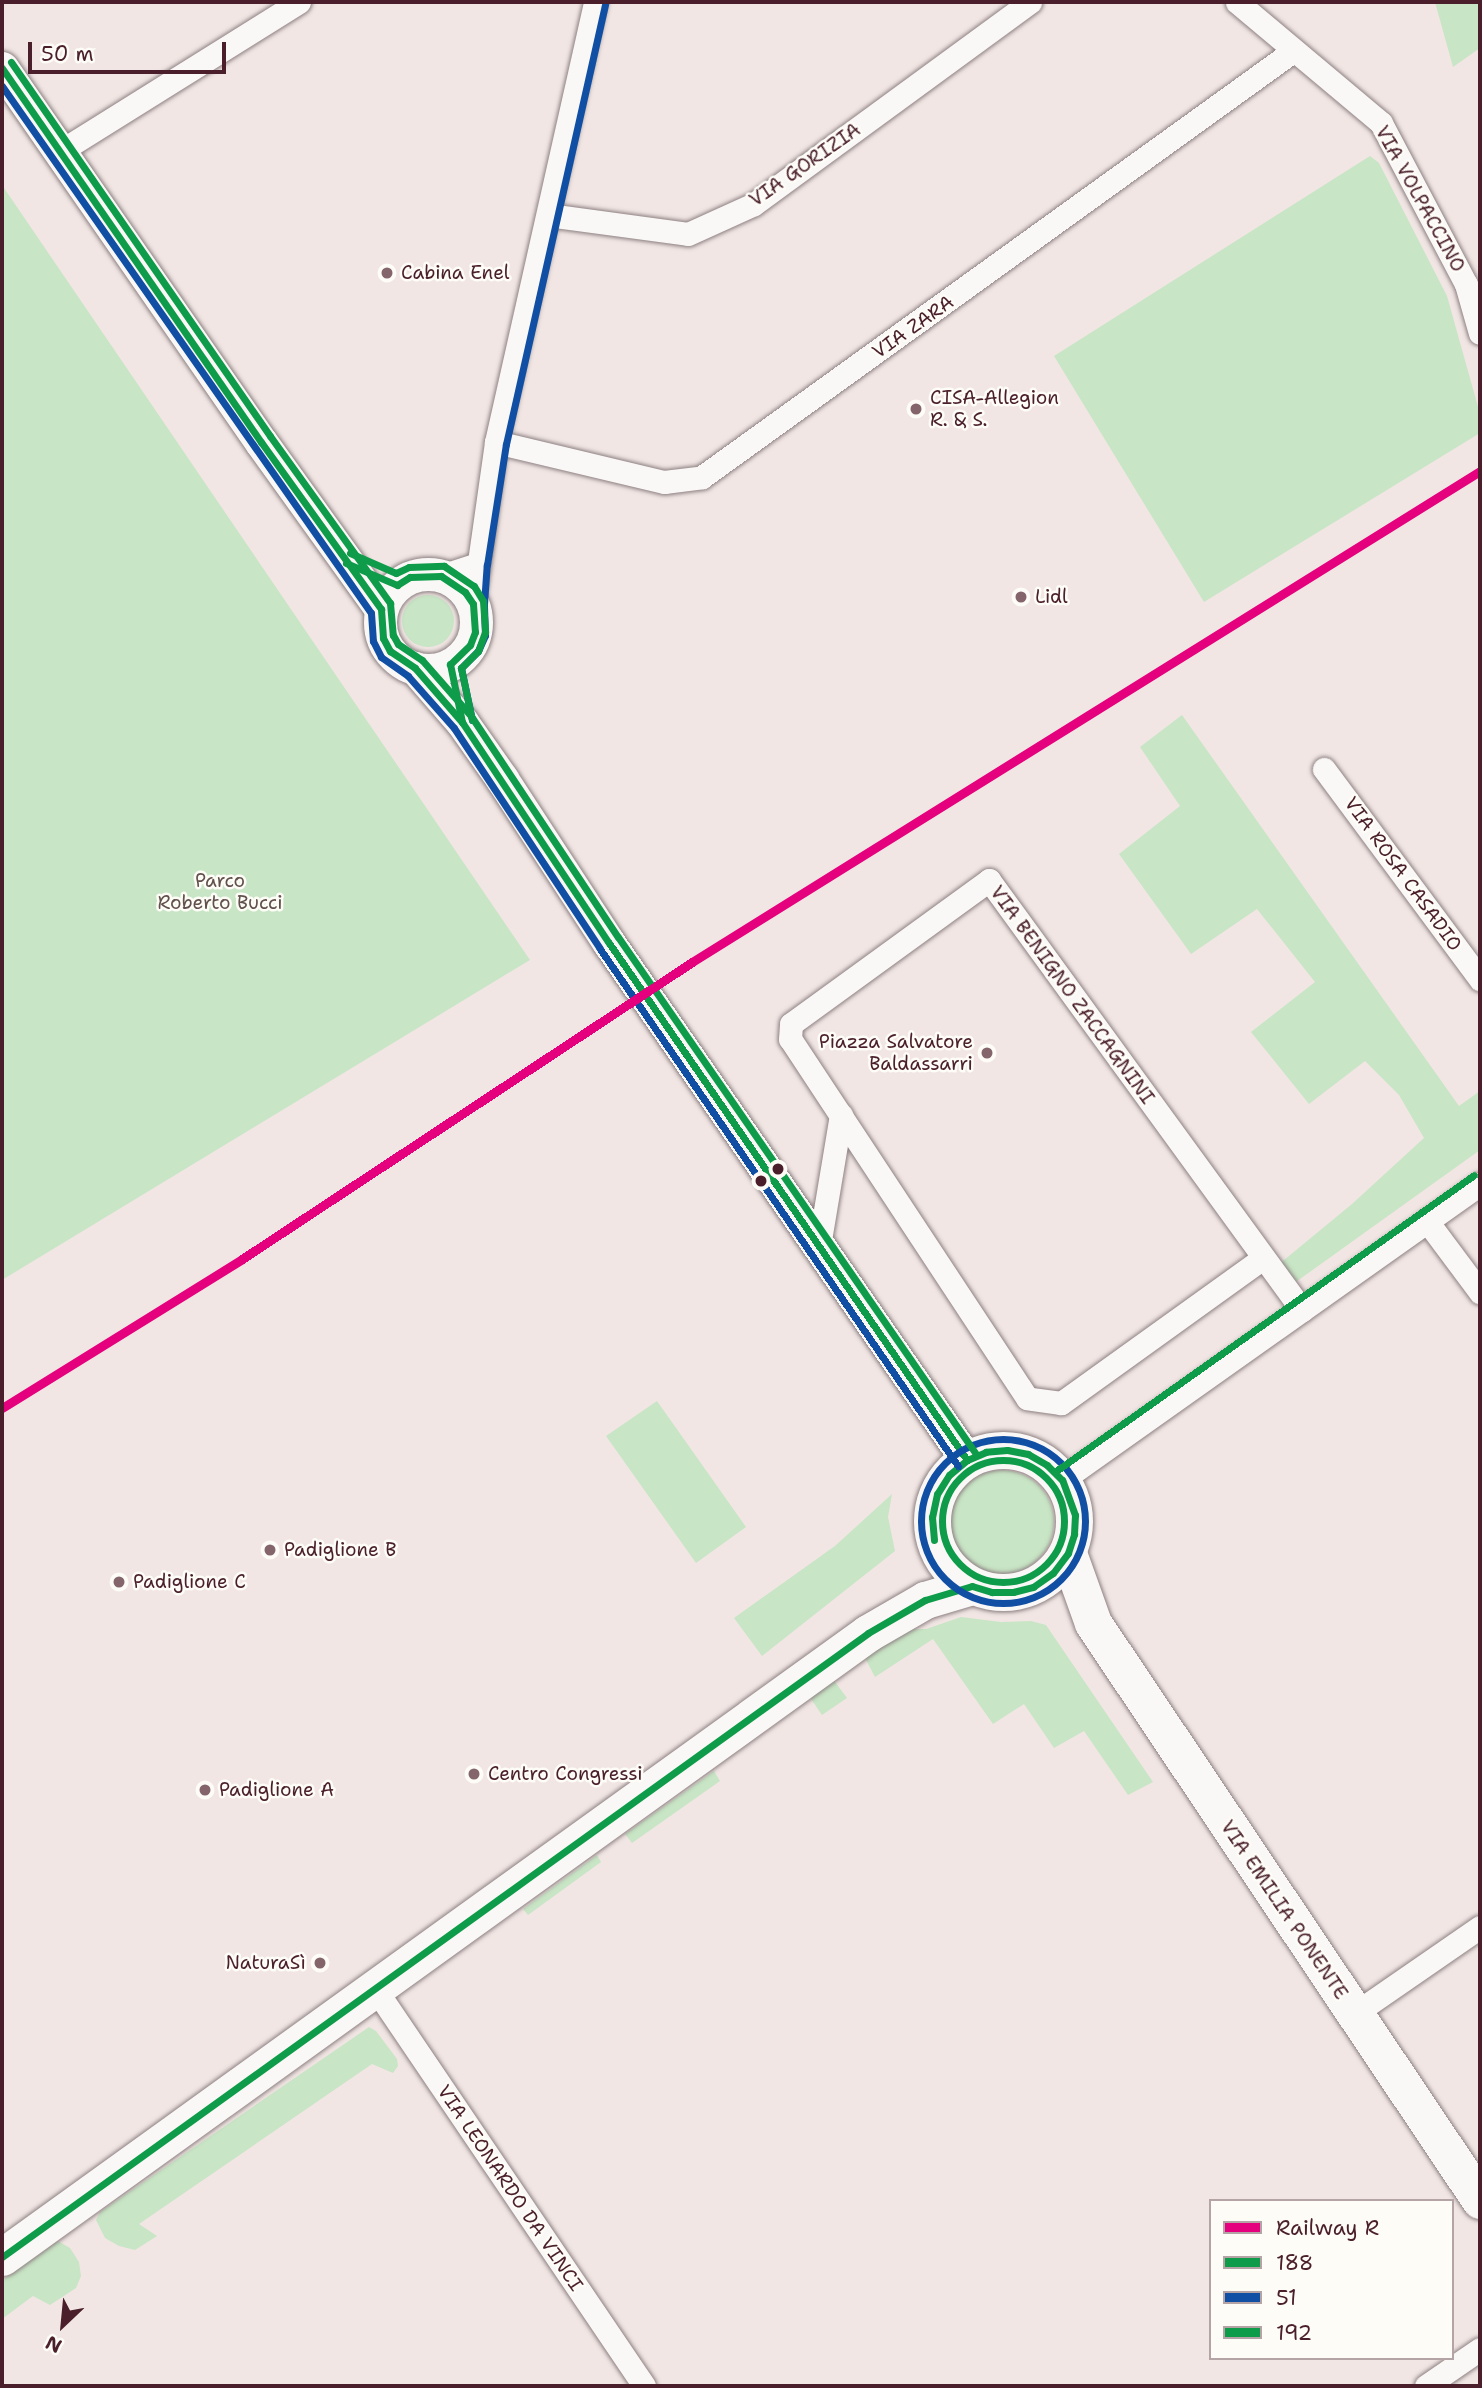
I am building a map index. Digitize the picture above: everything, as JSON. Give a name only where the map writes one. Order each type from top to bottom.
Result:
[{"type":"main road","points":[[2,68],[346,563],[389,597]]},
{"type":"main road","points":[[426,574],[441,576],[455,582],[473,604],[476,618],[470,645],[450,664],[426,670],[415,668],[401,661],[383,638],[389,597],[410,577],[426,574]]},
{"type":"main road","points":[[450,664],[462,722]]},
{"type":"main road","points":[[415,668],[462,722],[609,943],[967,1460]]},
{"type":"main road","points":[[986,1452],[1018,1452],[1047,1465],[1062,1480],[1075,1515],[1074,1534],[1068,1553],[1053,1573],[1033,1587],[1013,1592],[992,1592],[972,1586],[955,1574],[942,1559],[934,1540],[932,1517],[937,1494],[949,1475],[967,1460],[986,1452]]},
{"type":"main road","points":[[868,1633],[904,1596],[934,1540]]},
{"type":"main road","name":"VIA EMILIA PONENTE","points":[[1068,1553],[1093,1623],[1479,2201]]},
{"type":"main road","points":[[2,2257],[868,1633],[925,1600],[972,1586]]},
{"type":"main road","name":"VIA EMILIA PONENTE","points":[[1033,1587],[1093,1623]]},
{"type":"street","points":[[59,152],[299,2]]},
{"type":"street","points":[[473,604],[496,442],[595,2]]},
{"type":"street","name":"VIA GORIZIA","points":[[548,215],[688,234],[754,204],[1030,2]]},
{"type":"street","name":"VIA VOLPACCINO","points":[[1237,2],[1381,123],[1466,284],[1480,333]]},
{"type":"street","name":"VIA ZARA","points":[[496,442],[664,482],[702,477],[1293,51]]},
{"type":"street","points":[[441,576],[477,564]]},
{"type":"street","name":"VIA ROSA CASADIO","points":[[1324,769],[1480,979]]},
{"type":"street","name":"VIA BENIGNO ZACCAGNINI","points":[[1263,1258],[1061,1403],[1027,1398],[790,1039],[791,1024],[989,880],[1302,1310]]},
{"type":"street","points":[[819,1246],[841,1115]]},
{"type":"street","points":[[1062,1480],[1480,1184]]},
{"type":"street","points":[[1427,1221],[1480,1292]]},
{"type":"street","points":[[1354,2014],[1480,1927]]},
{"type":"street","name":"VIA LEONARDO DA VINCI","points":[[376,1990],[644,2386]]},
{"type":"street","points":[[1426,2386],[1480,2349]]},
{"type":"green space","points":[[1435,2],[1480,2],[1480,48],[1453,67]]},
{"type":"green space","points":[[1370,156],[1379,163],[1447,296],[1480,414],[1480,433],[1204,602],[1054,356]]},
{"type":"green space","name":"Parco Roberto Bucci","points":[[2,185],[530,960],[2,1280]]},
{"type":"green space","points":[[428,595],[438,597],[446,603],[452,611],[452,631],[446,639],[438,645],[428,647],[418,645],[410,639],[404,631],[402,621],[404,611],[410,603],[418,597]]},
{"type":"green space","points":[[1182,715],[1459,1106],[1480,1091],[1480,1150],[1293,1284],[1278,1265],[1352,1204],[1424,1138],[1399,1095],[1365,1061],[1309,1104],[1251,1032],[1315,982],[1257,909],[1191,954],[1119,854],[1180,806],[1140,747]]},
{"type":"green space","points":[[657,1401],[746,1527],[696,1563],[606,1436]]},
{"type":"green space","points":[[1002,1470],[1022,1474],[1039,1485],[1050,1502],[1054,1522],[1050,1542],[1039,1559],[1022,1570],[1002,1574],[982,1570],[965,1559],[954,1542],[950,1522],[954,1502],[965,1485],[982,1474]]},
{"type":"green space","points":[[892,1494],[888,1517],[895,1551],[762,1656],[734,1618],[835,1546]]},
{"type":"green space","points":[[961,1617],[1001,1622],[1031,1621],[1046,1625],[1153,1782],[1128,1795],[1084,1731],[1054,1748],[1024,1704],[993,1724],[933,1639],[875,1677],[865,1658],[912,1624],[916,1629],[926,1629]]},
{"type":"green space","points":[[833,1679],[847,1698],[822,1715],[809,1696]]},
{"type":"green space","points":[[714,1771],[720,1781],[632,1843],[625,1834]]},
{"type":"green space","points":[[597,1855],[601,1862],[528,1915],[523,1909]]},
{"type":"green space","points":[[369,2027],[376,2031],[397,2059],[398,2066],[393,2073],[372,2064],[139,2224],[157,2236],[135,2250],[119,2246],[105,2238],[96,2220],[100,2212]]},
{"type":"green space","points":[[58,2241],[70,2248],[79,2262],[81,2276],[76,2288],[50,2305],[33,2296],[2,2319],[2,2280]]},
{"type":"rail line","name":"R","points":[[2,1408],[242,1259],[692,962],[1480,471]]},
{"type":"transit line","name":"51","points":[[472,720],[461,668],[478,651],[485,635],[487,565],[506,444],[605,4]]},
{"type":"transit line","name":"192","points":[[11,62],[270,436],[390,603],[393,635],[398,644],[422,660],[471,716],[618,937],[976,1454]]},
{"type":"transit line","name":"188","points":[[2,68],[261,442],[381,609],[383,638],[390,651],[415,668],[462,722],[609,943],[967,1460]]},
{"type":"transit line","name":"51","points":[[2,86],[371,613],[373,641],[381,657],[408,676],[454,728],[600,949],[958,1466]]},
{"type":"transit line","name":"192","points":[[350,553],[396,573],[409,567],[444,566],[474,586],[483,601],[485,632],[478,651],[461,668],[472,720]]},
{"type":"transit line","name":"188","points":[[346,563],[397,585],[410,577],[441,576],[465,592],[473,604],[475,632],[470,645],[450,664],[462,722]]},
{"type":"transit line","name":"192","points":[[1056,1471],[1474,1175]]},
{"type":"transit line","name":"51","points":[[1003,1439],[1034,1446],[1061,1463],[1078,1490],[1085,1521],[1078,1552],[1061,1579],[1034,1596],[1003,1603],[972,1596],[945,1579],[928,1552],[921,1521],[928,1490],[945,1463],[972,1446],[1003,1439]]},
{"type":"transit line","name":"188","points":[[2,2257],[868,1633],[925,1600],[972,1586],[992,1592],[1013,1592],[1033,1587],[1053,1573],[1068,1553],[1074,1534],[1075,1515],[1062,1480],[1047,1465],[1028,1454],[1007,1450],[986,1452],[967,1460],[949,1475],[937,1494],[932,1517],[934,1540]]},
{"type":"transit line","name":"192","points":[[1003,1460],[1026,1465],[1046,1478],[1059,1498],[1064,1521],[1059,1544],[1046,1564],[1026,1577],[1003,1582],[980,1577],[960,1564],[947,1544],[942,1521],[947,1498],[960,1478],[980,1465],[1003,1460]]},
{"type":"place","name":"Cabina Enel","points":[[387,273]]},
{"type":"place","name":"CISA-Allegion R. & S.","points":[[916,409]]},
{"type":"place","name":"Lidl","points":[[1021,597]]},
{"type":"place","name":"Piazza Salvatore Baldassarri","points":[[987,1053]]},
{"type":"place","name":"Padiglione B","points":[[270,1550]]},
{"type":"place","name":"Padiglione C","points":[[119,1582]]},
{"type":"place","name":"Centro Congressi","points":[[474,1774]]},
{"type":"place","name":"Padiglione A","points":[[205,1790]]},
{"type":"place","name":"NaturaSì","points":[[320,1963]]}]
